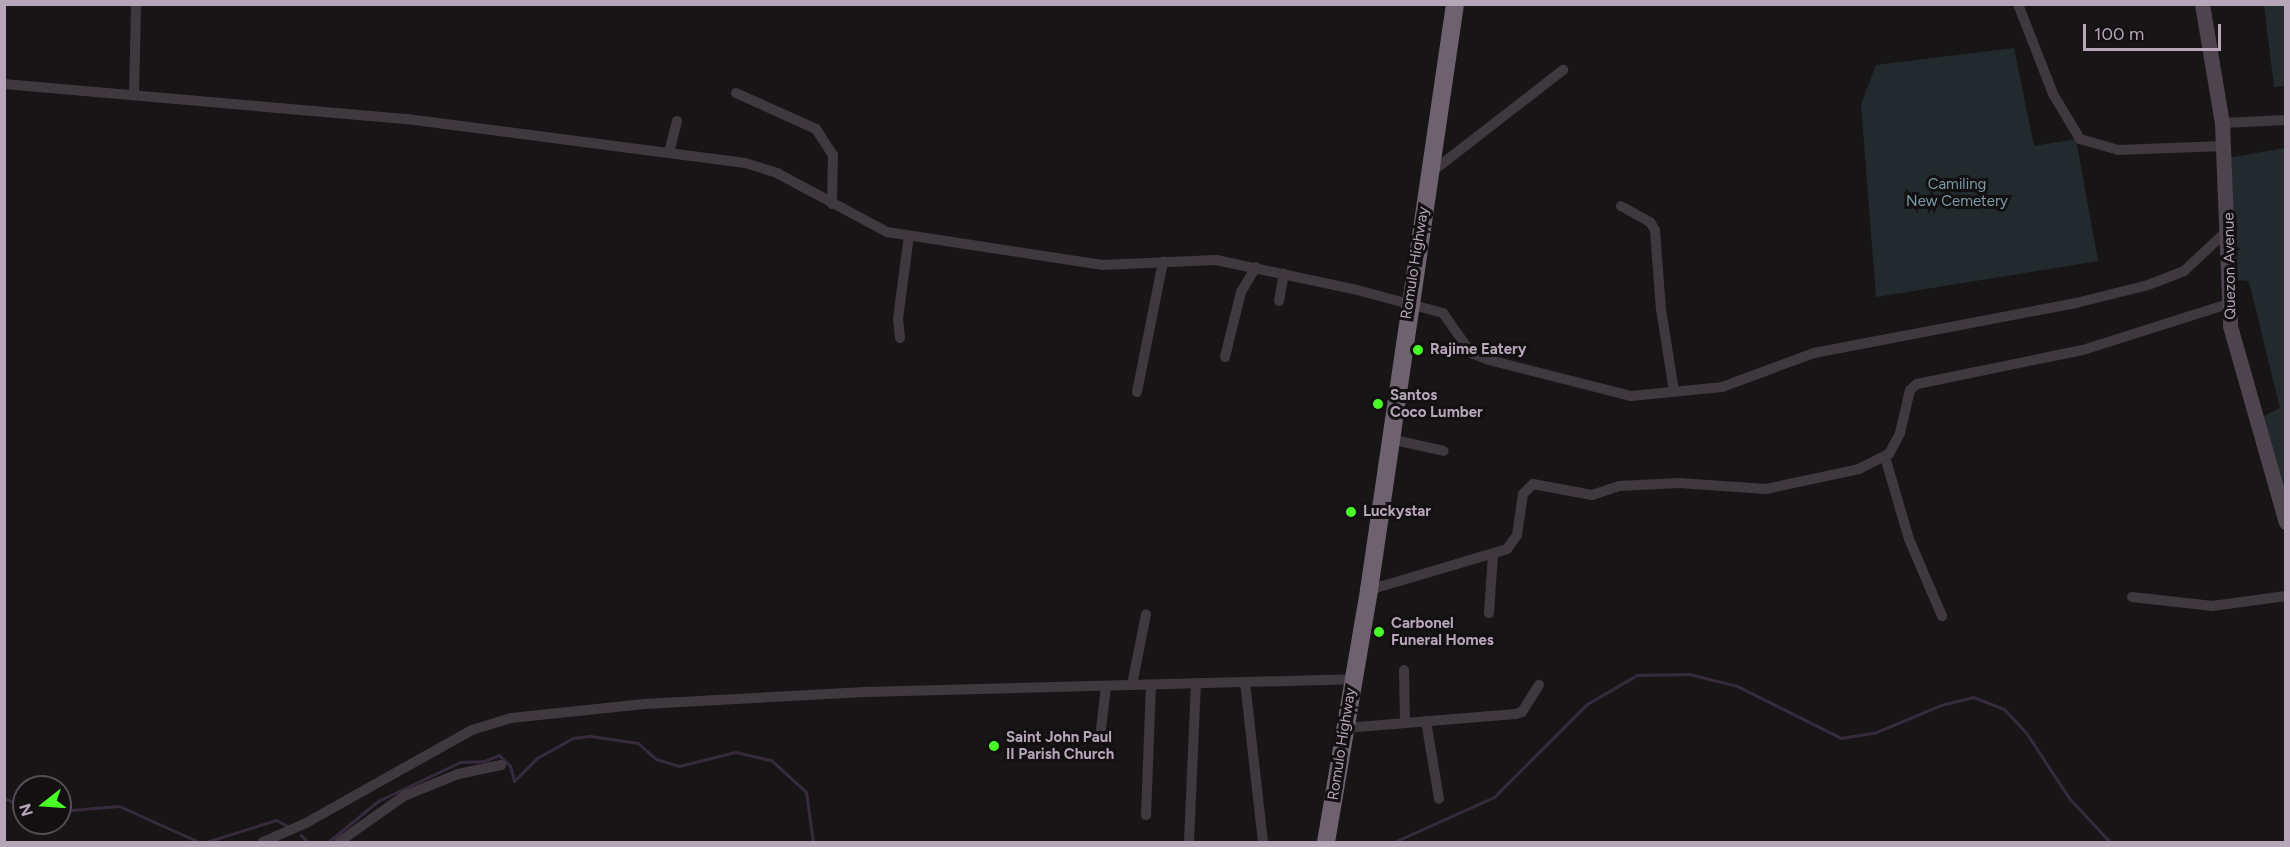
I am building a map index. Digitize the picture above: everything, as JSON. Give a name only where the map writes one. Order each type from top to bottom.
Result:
[{"type":"highway","name":"Romulo Highway","points":[[1327,838],[1352,679],[1369,590],[1409,303],[1455,4]]},
{"type":"street","points":[[134,95],[136,4]]},
{"type":"street","points":[[2018,4],[2053,94],[2080,139],[2118,150],[2224,146]]},
{"type":"street","name":"Quezon Avenue","points":[[2202,4],[2223,123],[2229,228],[2230,326],[2286,522]]},
{"type":"street","points":[[1429,175],[1563,70]]},
{"type":"street","points":[[4,84],[407,119],[763,167],[880,230],[1101,265],[1215,260],[1284,273],[1409,303],[1443,314],[1471,353],[1614,394],[1674,392],[1741,382],[1814,353],[2076,303],[2148,285],[2184,271],[2229,228]]},
{"type":"street","points":[[736,93],[816,129],[833,155],[831,204]]},
{"type":"street","points":[[2223,123],[2286,120]]},
{"type":"street","points":[[669,153],[677,121]]},
{"type":"street","points":[[1621,206],[1650,222],[1655,230],[1661,309],[1674,392]]},
{"type":"street","points":[[900,338],[898,319],[909,236]]},
{"type":"street","points":[[1137,392],[1162,262]]},
{"type":"street","points":[[1225,357],[1241,292],[1256,267]]},
{"type":"street","points":[[1279,301],[1284,273]]},
{"type":"street","points":[[1369,590],[1493,555],[1512,543],[1523,494],[1533,484],[1592,495],[1619,486],[1679,483],[1766,489],[1859,469],[1885,457],[1900,433],[1910,390],[1917,384],[2083,350],[2228,304]]},
{"type":"street","points":[[1390,439],[1444,451]]},
{"type":"street","points":[[1885,457],[1909,539],[1942,616]]},
{"type":"street","points":[[1489,613],[1493,555]]},
{"type":"street","points":[[2132,597],[2212,606],[2286,596]]},
{"type":"street","points":[[1132,685],[1146,614]]},
{"type":"street","points":[[1404,670],[1405,722]]},
{"type":"street","points":[[269,842],[492,721],[644,704],[772,697],[1352,679]]},
{"type":"street","points":[[1245,682],[1263,843]]},
{"type":"street","points":[[1189,843],[1196,683]]},
{"type":"street","points":[[1146,815],[1151,685]]},
{"type":"street","points":[[1345,728],[1515,714],[1522,712],[1539,685]]},
{"type":"street","points":[[1100,738],[1106,686]]},
{"type":"street","points":[[1426,721],[1439,799]]},
{"type":"street","points":[[339,843],[404,796],[458,774],[501,765]]},
{"type":"green space","points":[[2286,5],[2285,86],[2274,87],[2264,6]]},
{"type":"green space","name":"Camiling New Cemetery","points":[[2014,48],[2034,146],[2076,139],[2098,261],[1876,297],[1861,104],[1876,65]]},
{"type":"green space","points":[[2285,148],[2285,496],[2262,417],[2280,408],[2250,286],[2248,281],[2238,280],[2228,158]]},
{"type":"waterway","points":[[1394,842],[1494,797],[1587,704],[1637,675],[1689,674],[1737,686],[1841,738],[1874,733],[1941,705],[1973,697],[2004,709],[2027,734],[2069,798],[2110,842]]},
{"type":"waterway","points":[[328,842],[378,801],[460,762],[484,761],[499,755],[510,766],[514,781],[537,758],[573,738],[590,736],[638,743],[656,759],[679,766],[735,752],[771,760],[806,792],[813,842]]},
{"type":"waterway","points":[[4,798],[12,802]]},
{"type":"waterway","points":[[72,810],[119,806],[199,842]]},
{"type":"waterway","points":[[206,842],[276,820],[289,827]]},
{"type":"waterway","points":[[301,835],[308,842]]},
{"type":"place","name":"Rajime Eatery","points":[[1418,350]]},
{"type":"place","name":"Santos Coco Lumber","points":[[1378,404]]},
{"type":"place","name":"Luckystar","points":[[1351,512]]},
{"type":"place","name":"Carbonel Funeral Homes","points":[[1379,632]]},
{"type":"place","name":"Saint John Paul II Parish Church","points":[[994,746]]}]
